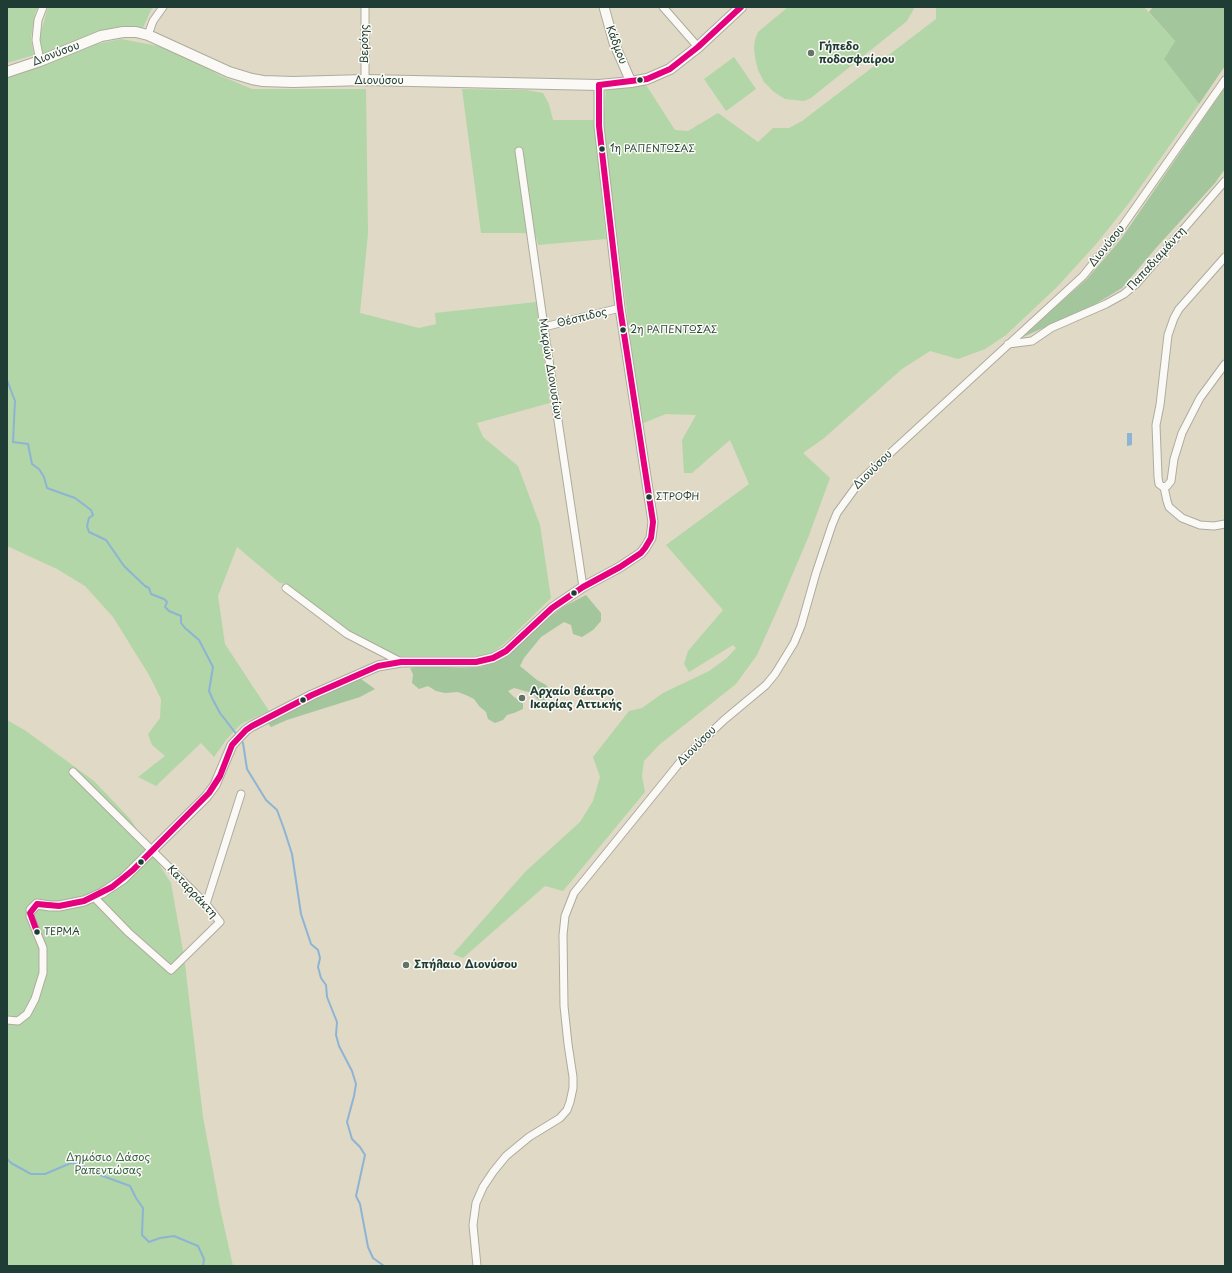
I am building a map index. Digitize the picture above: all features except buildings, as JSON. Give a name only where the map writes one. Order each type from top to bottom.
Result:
[{"type":"main road","name":"Διονύσου","points":[[7,72],[40,61],[101,36],[111,33],[136,32],[148,35],[221,68],[252,79],[276,82],[365,80],[599,85],[647,80],[659,75],[678,63],[698,47],[741,7]]},
{"type":"street","points":[[40,61],[36,40],[38,20],[42,7]]},
{"type":"street","points":[[148,35],[153,21],[160,9],[163,7]]},
{"type":"street","name":"Βερόης","points":[[365,7],[365,80]]},
{"type":"street","name":"Κάδμου","points":[[604,7],[614,43],[631,82]]},
{"type":"street","points":[[662,7],[698,47]]},
{"type":"street","name":"Διονύσου","points":[[477,1266],[473,1225],[476,1203],[483,1187],[506,1156],[529,1137],[560,1118],[567,1110],[570,1102],[573,1082],[564,1006],[563,935],[565,916],[574,893],[681,761],[724,720],[766,685],[775,674],[794,643],[801,626],[816,573],[837,513],[861,480],[1083,276],[1117,234],[1225,80]]},
{"type":"street","points":[[7,1020],[18,1021],[27,1014],[35,999],[43,973],[43,948],[30,916],[31,910],[37,904],[59,906],[94,897],[123,879],[212,789],[220,776],[232,745],[246,730],[298,704],[312,695],[370,669],[386,664],[401,662],[476,662],[493,658],[506,650],[543,615],[583,587],[641,553],[645,548],[651,538],[653,527],[620,308],[599,126],[599,85]]},
{"type":"street","name":"Μικρών Διονυσίων","points":[[519,151],[583,587]]},
{"type":"street","name":"Παπαδιαμάντη","points":[[1008,344],[1032,341],[1051,328],[1106,304],[1124,294],[1137,283],[1225,181]]},
{"type":"street","points":[[1225,257],[1188,298],[1174,318],[1168,335],[1160,405],[1156,425],[1159,484],[1164,487],[1169,507],[1182,518],[1200,525],[1214,526],[1225,524]]},
{"type":"street","name":"Θέσπιδος","points":[[544,328],[620,308]]},
{"type":"street","points":[[1164,487],[1171,481],[1174,459],[1182,433],[1200,398],[1225,364]]},
{"type":"street","points":[[286,588],[347,634],[401,662]]},
{"type":"street","name":"Καταρράκτη","points":[[73,772],[206,904],[220,922],[171,970],[128,932],[94,897]]},
{"type":"street","points":[[206,904],[241,794]]},
{"type":"green space","points":[[7,7],[38,7],[35,13],[31,38],[34,55],[7,63]]},
{"type":"green space","points":[[48,7],[154,7],[151,10],[142,30],[128,27],[116,27],[43,56],[40,40]]},
{"type":"green space","name":"Γήπεδο ποδοσφαίρου","points":[[788,7],[915,7],[907,21],[811,98],[804,101],[785,99],[774,92],[764,82],[758,70],[755,57],[754,48],[758,32]]},
{"type":"green space","points":[[936,7],[1144,7],[1175,41],[1164,59],[1199,104],[1129,203],[1097,243],[1058,286],[1006,335],[985,349],[958,359],[930,351],[902,369],[823,439],[803,453],[830,478],[808,538],[757,655],[736,684],[659,745],[644,761],[642,776],[645,792],[563,891],[545,886],[463,958],[453,954],[525,872],[580,822],[593,801],[600,777],[593,757],[629,711],[642,708],[663,693],[709,671],[727,658],[736,648],[733,645],[689,672],[684,664],[688,651],[723,610],[666,545],[749,484],[730,440],[692,473],[684,473],[682,440],[696,415],[666,414],[641,424],[603,124],[606,88],[646,85],[675,130],[688,131],[718,113],[758,142],[773,128],[789,128],[802,121],[936,19]]},
{"type":"green space","points":[[1153,7],[1225,7],[1225,66],[1199,104],[1164,59],[1175,41],[1149,12]]},
{"type":"green space","points":[[121,39],[158,46],[189,58],[221,76],[252,89],[366,89],[368,234],[360,313],[419,328],[436,324],[435,313],[536,302],[550,403],[477,423],[483,437],[518,466],[540,525],[551,598],[505,643],[492,653],[481,656],[398,656],[341,627],[287,584],[280,583],[237,547],[218,596],[225,644],[269,711],[241,724],[226,740],[214,757],[201,743],[156,786],[138,777],[165,756],[152,745],[148,734],[160,718],[161,699],[149,675],[113,617],[85,586],[57,569],[7,546],[7,78],[91,45]]},
{"type":"green space","points":[[734,57],[756,89],[726,111],[704,79]]},
{"type":"green space","points":[[1225,87],[1225,169],[1215,183],[1122,288],[1094,305],[1023,337],[1087,279],[1121,239]]},
{"type":"green space","points":[[462,89],[526,90],[543,93],[549,104],[553,120],[594,120],[606,239],[538,245],[535,233],[481,233]]},
{"type":"green space","points":[[586,595],[601,613],[601,621],[593,630],[582,637],[573,634],[571,625],[564,622],[541,637],[524,658],[520,666],[537,680],[546,685],[553,693],[548,699],[539,701],[532,693],[514,688],[508,691],[523,703],[523,709],[507,715],[503,720],[495,723],[488,719],[486,712],[474,699],[468,696],[458,692],[445,693],[436,691],[428,686],[419,689],[412,683],[413,674],[410,668],[422,666],[461,668],[480,667],[492,663],[506,655],[542,623],[563,607]]},
{"type":"green space","points":[[361,679],[375,689],[360,697],[287,720],[271,727],[266,721],[318,696]]},
{"type":"green space","name":"Δημόσιο Δάσος Ραπεντώσας","points":[[7,720],[26,731],[94,781],[131,820],[171,883],[184,956],[203,1117],[220,1208],[233,1266],[7,1266]]},
{"type":"water","points":[[1127,433],[1132,433],[1132,445],[1127,446]]},
{"type":"waterway","points":[[7,380],[15,401],[13,442],[28,444],[32,464],[39,469],[44,477],[47,488],[75,498],[91,510],[93,515],[89,518],[87,526],[89,532],[106,540],[124,566],[149,588],[151,594],[164,599],[167,602],[165,607],[169,611],[181,616],[181,623],[199,640],[213,667],[209,691],[220,713],[237,735]]},
{"type":"waterway","points":[[241,740],[243,743],[247,769],[266,800],[277,810],[284,829],[292,854],[301,914],[311,944],[318,950],[320,958],[318,967],[321,978],[326,985],[327,997],[337,1022],[336,1035],[339,1046],[352,1071],[356,1084],[347,1122],[352,1139],[365,1155],[356,1196],[360,1204],[368,1247],[373,1258],[384,1266]]},
{"type":"waterway","points":[[7,1159],[11,1163],[31,1174],[45,1174],[71,1163],[81,1164],[92,1172],[130,1186],[143,1208],[142,1235],[149,1242],[160,1238],[174,1236],[198,1246],[204,1259],[203,1266]]},
{"type":"transit line","points":[[599,85],[647,79],[670,69],[698,47],[741,7]]},
{"type":"transit line","points":[[37,932],[30,913],[37,904],[59,906],[84,901],[112,887],[133,870],[209,793],[220,776],[232,745],[246,730],[252,726],[312,695],[378,666],[401,662],[476,662],[493,658],[506,651],[552,608],[583,587],[620,567],[641,553],[645,548],[651,538],[653,522],[620,308],[599,126],[599,85]]},
{"type":"place","name":"Γήπεδο ποδοσφαίρου","points":[[811,53]]},
{"type":"place","name":"1η ΡΑΠΕΝΤΩΣΑΣ","points":[[602,149]]},
{"type":"place","name":"2η ΡΑΠΕΝΤΩΣΑΣ","points":[[623,330]]},
{"type":"place","name":"ΣΤΡΟΦΗ","points":[[649,497]]},
{"type":"place","name":"Αρχαίο θέατρο Ικαρίας Αττικής","points":[[522,698]]},
{"type":"place","name":"ΤΕΡΜΑ","points":[[37,932]]},
{"type":"place","name":"Σπήλαιο Διονύσου","points":[[406,965]]}]
